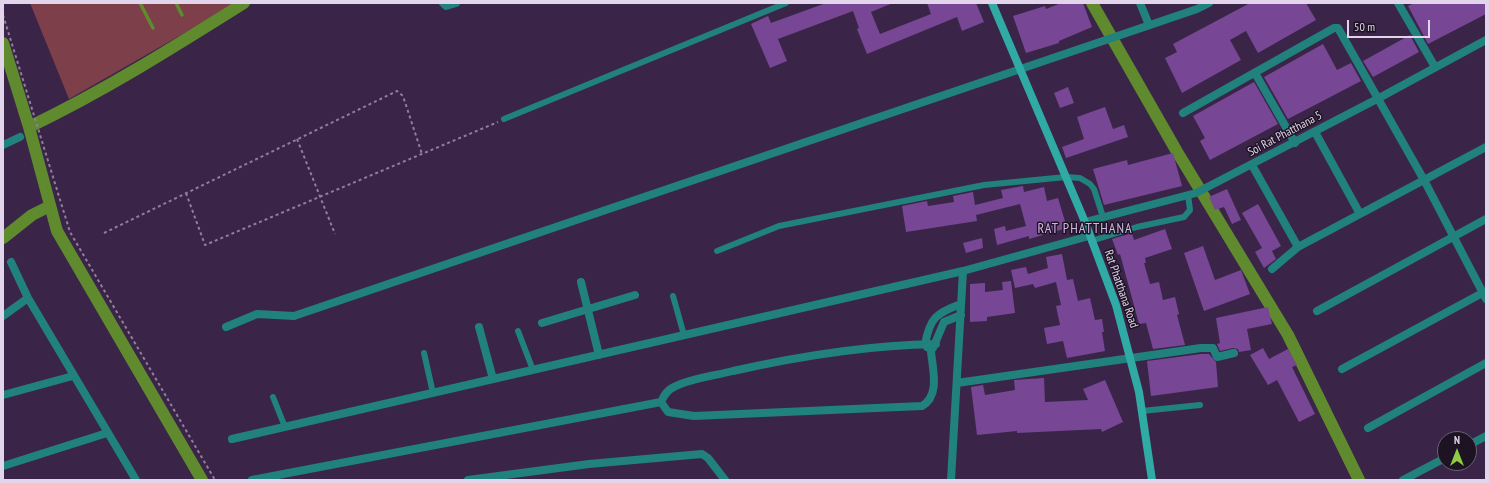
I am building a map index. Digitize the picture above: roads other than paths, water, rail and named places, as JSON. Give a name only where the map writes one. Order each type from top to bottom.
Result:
[{"type":"street","points":[[445,4],[456,3]]},
{"type":"street","name":"Rat Phatthana Road","points":[[992,3],[1085,222],[1090,239],[1116,305],[1130,357],[1142,411],[1152,480]]},
{"type":"street","points":[[1140,3],[1149,25]]},
{"type":"street","points":[[226,327],[257,314],[294,316],[796,146],[1019,68],[1102,42],[1197,9],[1209,3]]},
{"type":"street","points":[[1398,3],[1435,67]]},
{"type":"street","points":[[1183,113],[1334,28],[1338,28],[1379,98],[1485,294],[1342,369]]},
{"type":"street","name":"Soi Rat Phatthana 5","points":[[1085,222],[1192,194],[1216,184],[1486,40]]},
{"type":"street","points":[[1255,73],[1295,143]]},
{"type":"street","points":[[1315,132],[1360,214]]},
{"type":"street","points":[[3,144],[20,137]]},
{"type":"street","points":[[1272,269],[1298,247],[1486,148]]},
{"type":"street","points":[[1252,165],[1298,247]]},
{"type":"street","points":[[1316,311],[1486,219]]},
{"type":"street","points":[[232,439],[963,271],[1090,239]]},
{"type":"street","points":[[11,262],[28,298],[136,480]]},
{"type":"street","points":[[951,480],[963,271]]},
{"type":"street","points":[[581,282],[599,355]]},
{"type":"street","points":[[542,324],[635,296]]},
{"type":"street","points":[[3,316],[28,298]]},
{"type":"street","points":[[925,344],[930,323],[937,315],[962,304]]},
{"type":"street","points":[[931,352],[936,344],[944,322],[961,315]]},
{"type":"street","points":[[479,327],[492,379]]},
{"type":"street","points":[[661,402],[668,412],[694,416],[922,406],[929,402],[933,393],[931,352],[925,344]]},
{"type":"street","points":[[661,402],[664,394],[673,387],[696,379],[810,355],[876,346],[936,344]]},
{"type":"street","points":[[957,383],[1130,357],[1210,347],[1214,349],[1217,357],[1234,354]]},
{"type":"street","points":[[1368,428],[1486,363]]},
{"type":"street","points":[[3,395],[73,376]]},
{"type":"street","points":[[252,480],[661,402]]},
{"type":"street","points":[[3,466],[107,433]]},
{"type":"street","points":[[1477,441],[1486,436]]},
{"type":"street","points":[[468,480],[589,464],[702,454],[708,458],[725,480]]},
{"type":"street","points":[[1403,480],[1437,462]]},
{"type":"lane","points":[[504,120],[786,3]]},
{"type":"lane","points":[[717,251],[779,226],[984,185],[1066,177],[1080,178],[1090,184],[1094,189],[1103,217]]},
{"type":"lane","points":[[1090,239],[1184,217],[1190,210],[1192,194]]},
{"type":"lane","points":[[673,296],[684,335]]},
{"type":"lane","points":[[518,331],[533,370]]},
{"type":"lane","points":[[424,353],[433,393]]},
{"type":"lane","points":[[273,397],[285,427]]},
{"type":"lane","points":[[1142,411],[1200,405]]},
{"type":"waterway","points":[[140,3],[153,28]]},
{"type":"waterway","points":[[176,3],[182,15]]},
{"type":"waterway","points":[[29,127],[112,84],[244,3]]},
{"type":"waterway","points":[[1092,3],[1176,150],[1288,335],[1359,480]]},
{"type":"waterway","points":[[3,43],[29,127],[57,231],[202,480]]},
{"type":"waterway","points":[[3,238],[32,215],[50,206]]},
{"type":"district","name":"RAT PHATTHANA","points":[[1085,229]]}]
